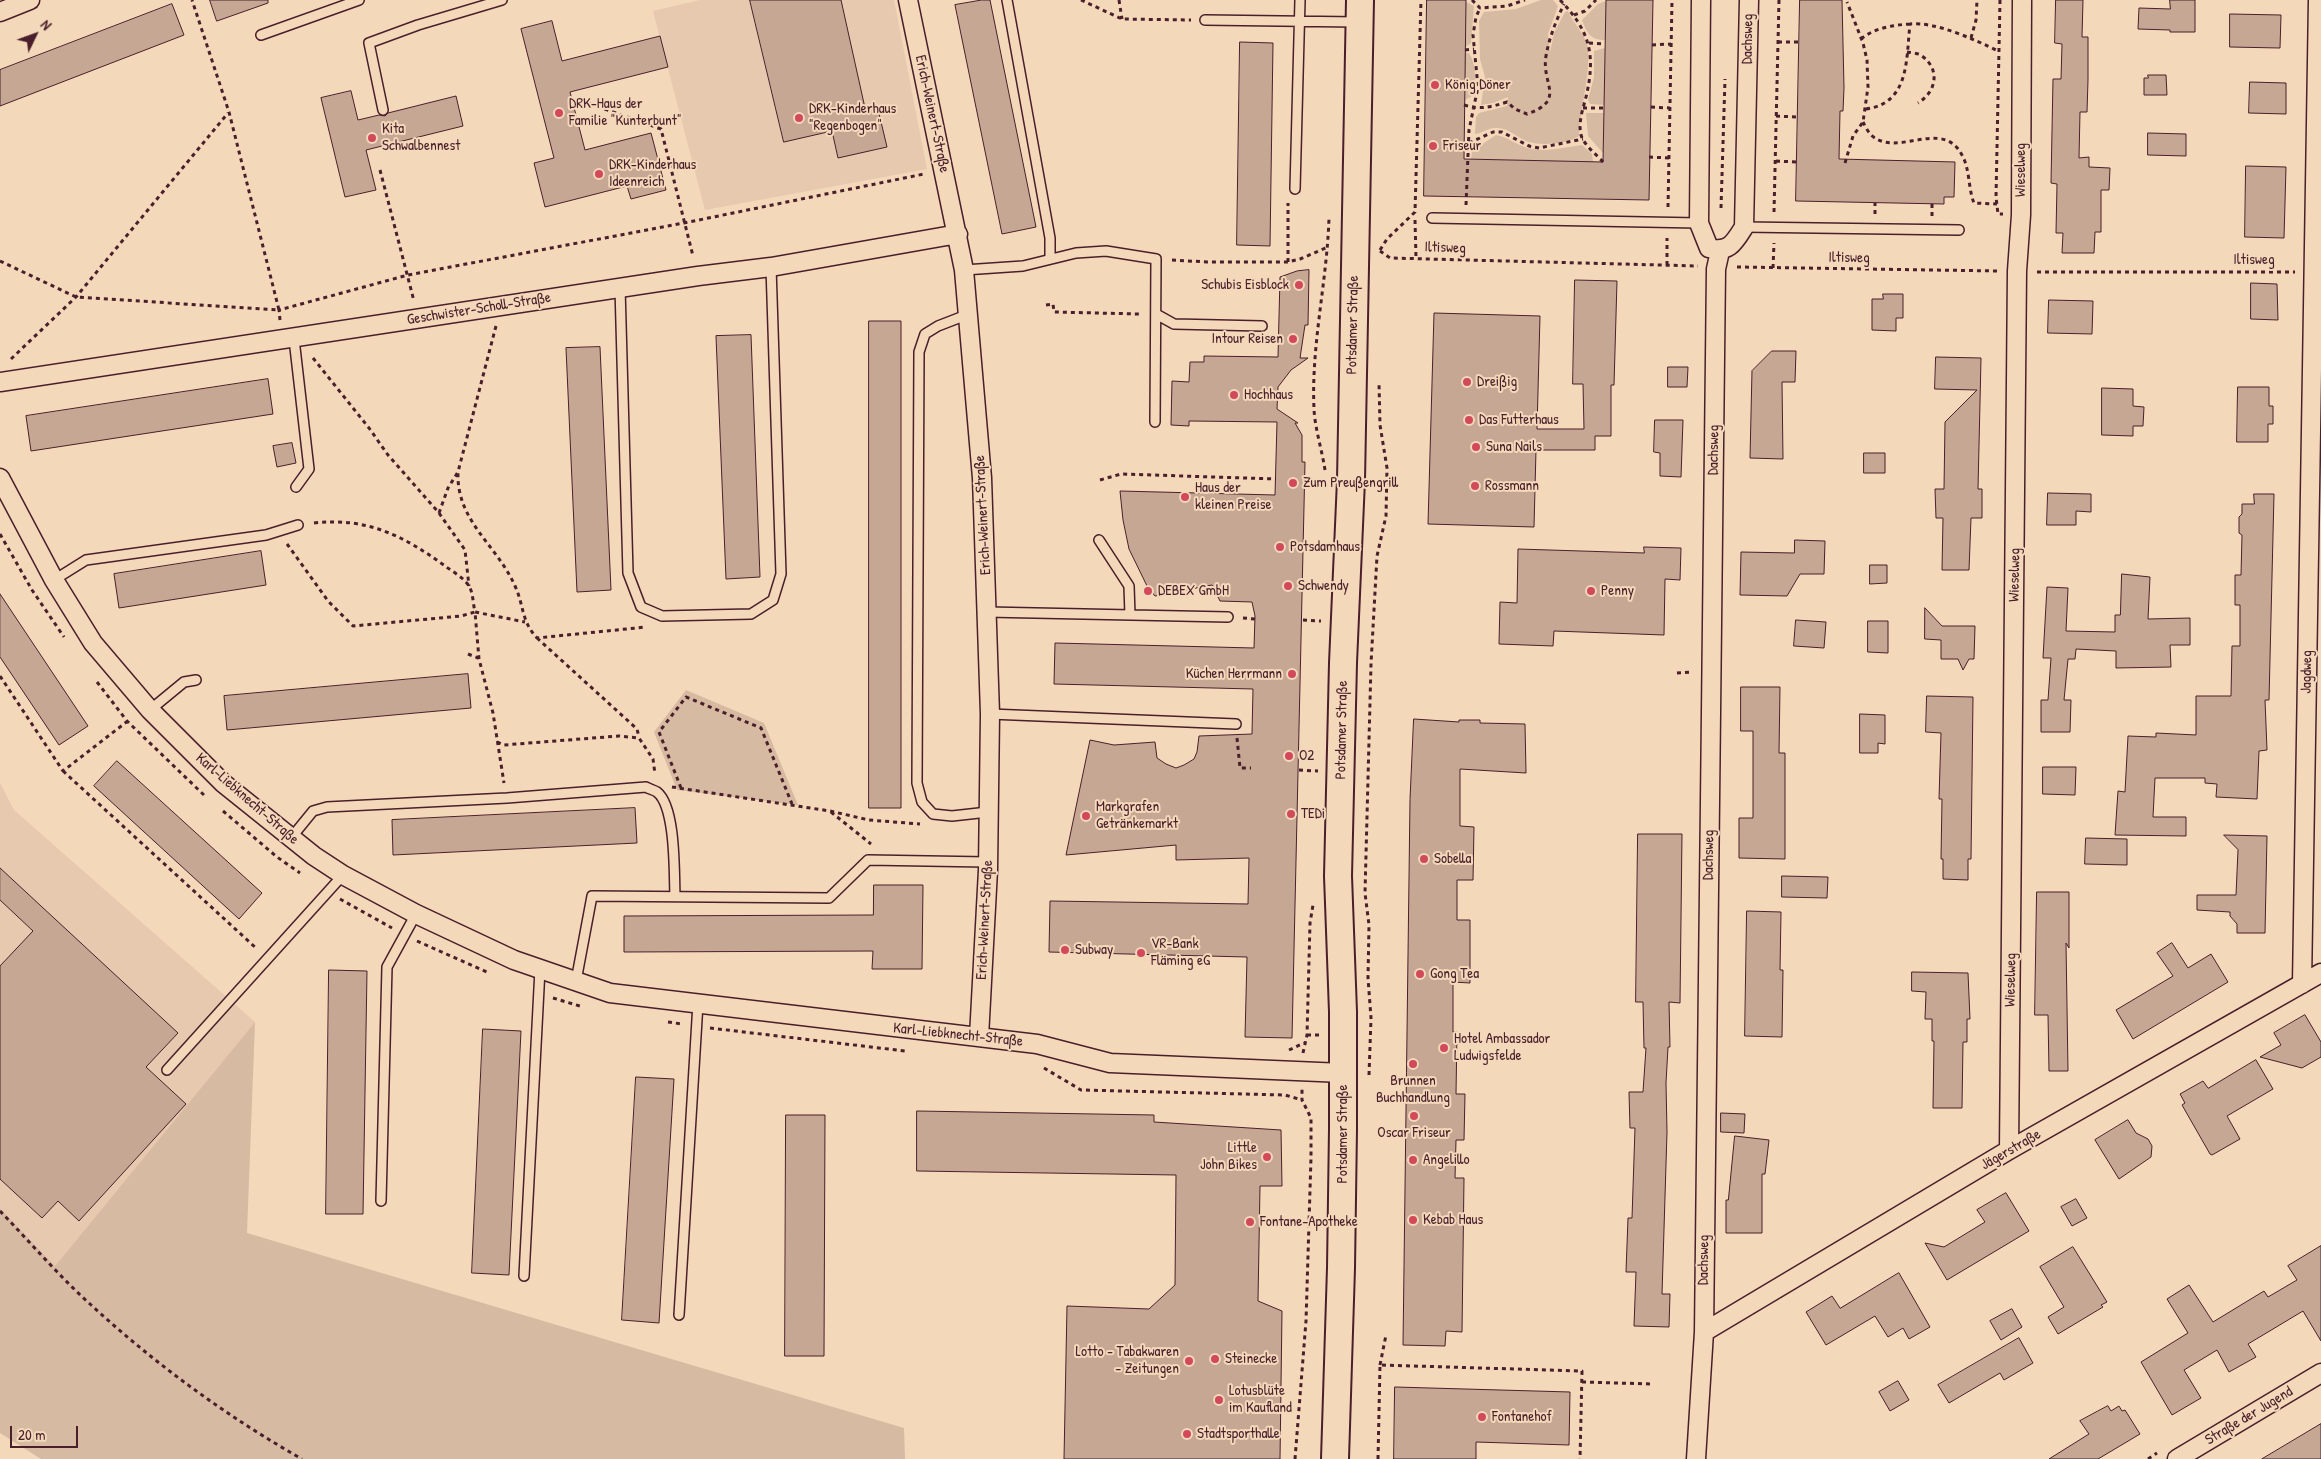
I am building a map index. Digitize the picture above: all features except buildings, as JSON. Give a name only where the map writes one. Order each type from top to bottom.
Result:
[{"type":"main road","name":"Potsdamer Straße","points":[[1334,1459],[1341,1268],[1343,1073],[1343,1012],[1338,876],[1343,663],[1351,480],[1360,11]]},
{"type":"street","points":[[0,12],[30,0]]},
{"type":"street","name":"Erich-Weinert-Straße","points":[[908,0],[964,270],[982,478],[990,714],[988,862],[979,1037]]},
{"type":"street","points":[[1701,0],[1699,223],[1709,248],[1718,259],[1744,227]]},
{"type":"street","name":"Dachsweg","points":[[1744,227],[1749,0]]},
{"type":"street","name":"Wieselweg","points":[[2009,1150],[2017,272],[2021,215],[2022,0]]},
{"type":"street","name":"Jagdweg","points":[[2302,984],[2318,0]]},
{"type":"street","name":"Geschwister-Scholl-Straße","points":[[3,382],[698,276],[771,267],[958,234]]},
{"type":"street","name":"Dachsweg","points":[[1696,1459],[1704,1332],[1718,259]]},
{"type":"street","name":"Karl-Liebknecht-Straße","points":[[0,478],[54,580],[93,643],[150,710],[223,783],[291,838],[343,876],[416,914],[514,960],[610,993],[1037,1044],[1110,1063],[1343,1073]]},
{"type":"street","name":"Jägerstraße","points":[[1704,1332],[2009,1150],[2321,973]]},
{"type":"street","name":"Straße der Jugend","points":[[2177,1459],[2321,1374]]},
{"type":"lane","points":[[261,35],[359,0]]},
{"type":"lane","points":[[383,110],[369,43],[479,3],[502,0]]},
{"type":"lane","points":[[1007,0],[1050,238],[1050,259]]},
{"type":"lane","points":[[1295,188],[1300,0]]},
{"type":"lane","points":[[1205,20],[1300,21],[1360,11]]},
{"type":"lane","points":[[1432,218],[1699,223]]},
{"type":"lane","points":[[1744,227],[1959,230]]},
{"type":"lane","points":[[964,270],[1023,266],[1076,253],[1106,251],[1156,259],[1155,422]]},
{"type":"lane","points":[[620,288],[628,573],[641,606],[662,616],[751,614],[773,600],[781,574],[771,267]]},
{"type":"lane","points":[[969,314],[938,326],[925,334],[919,352],[917,783],[922,802],[933,814],[952,816],[988,812]]},
{"type":"lane","points":[[1156,314],[1174,324],[1262,326]]},
{"type":"lane","points":[[294,339],[309,469],[296,487]]},
{"type":"lane","points":[[54,580],[86,560],[266,536],[298,525]]},
{"type":"lane","points":[[1099,540],[1129,586],[1130,615]]},
{"type":"lane","points":[[987,612],[1228,617]]},
{"type":"lane","points":[[150,710],[184,682],[196,680]]},
{"type":"lane","points":[[990,714],[1236,724]]},
{"type":"lane","points":[[291,838],[313,811],[327,807],[507,798],[646,787],[657,788],[668,809],[674,863],[675,896]]},
{"type":"lane","points":[[576,981],[592,896],[829,898],[868,860],[988,862]]},
{"type":"lane","points":[[167,1070],[343,876]]},
{"type":"lane","points":[[381,1201],[387,967],[416,914]]},
{"type":"lane","points":[[524,1276],[540,969]]},
{"type":"lane","points":[[679,1315],[698,1003]]},
{"type":"path","points":[[192,0],[229,112],[279,310],[280,325],[319,364],[388,455],[417,491],[439,513],[465,550],[469,586],[475,612],[479,659],[493,713],[507,798]]},
{"type":"path","points":[[1081,0],[1122,18],[1205,20]]},
{"type":"path","points":[[1119,0],[1122,18]]},
{"type":"path","points":[[1416,258],[1415,212],[1421,0]]},
{"type":"path","points":[[1472,0],[1480,8],[1507,6],[1525,0]]},
{"type":"path","points":[[1507,6],[1508,0]]},
{"type":"path","points":[[1560,0],[1574,15],[1589,43],[1590,76],[1583,108],[1581,135],[1603,162]]},
{"type":"path","points":[[1574,15],[1585,11],[1596,0]]},
{"type":"path","points":[[1667,265],[1672,0]]},
{"type":"path","points":[[1773,268],[1779,0]]},
{"type":"path","points":[[1971,38],[1976,20],[1977,0]]},
{"type":"path","points":[[2000,0],[1997,204],[1998,214],[2021,215]]},
{"type":"path","points":[[1845,163],[1853,136],[1863,122],[1866,108],[1867,60],[1847,2]]},
{"type":"path","points":[[1464,105],[1475,108],[1488,108],[1507,102],[1515,109],[1527,114],[1539,109],[1548,102],[1551,89],[1545,58],[1554,25],[1564,4]]},
{"type":"path","points":[[1466,218],[1468,144],[1478,87],[1473,35],[1476,17],[1480,8]]},
{"type":"path","points":[[1866,108],[1878,107],[1896,93],[1904,78],[1910,24]]},
{"type":"path","points":[[1861,39],[1868,34],[1894,25],[1910,24],[1929,26],[1971,38],[1998,51]]},
{"type":"path","points":[[1778,42],[1799,42]]},
{"type":"path","points":[[1589,43],[1605,44]]},
{"type":"path","points":[[1652,45],[1672,44]]},
{"type":"path","points":[[1465,50],[1474,49]]},
{"type":"path","points":[[1907,52],[1921,55],[1932,66],[1935,78],[1933,89],[1927,98],[1918,103]]},
{"type":"path","points":[[1721,212],[1725,77]]},
{"type":"path","points":[[582,101],[661,129],[698,276]]},
{"type":"path","points":[[1650,107],[1670,108]]},
{"type":"path","points":[[1583,108],[1604,108]]},
{"type":"path","points":[[3,382],[2,368],[76,297],[229,112]]},
{"type":"path","points":[[1776,116],[1798,117]]},
{"type":"path","points":[[1863,122],[1871,135],[1885,143],[1934,137],[1956,145],[1963,155],[1969,192],[1974,203],[1997,204]]},
{"type":"path","points":[[1468,144],[1493,132],[1502,132],[1530,146],[1539,148],[1583,139]]},
{"type":"path","points":[[1649,157],[1669,158]]},
{"type":"path","points":[[1776,161],[1797,162]]},
{"type":"path","points":[[380,170],[419,318]]},
{"type":"path","points":[[0,261],[76,297],[279,310],[408,275],[684,223],[944,170]]},
{"type":"path","points":[[1380,260],[1380,251],[1387,239],[1415,212]]},
{"type":"path","points":[[1156,259],[1207,262],[1288,262],[1300,260],[1328,247]]},
{"type":"path","name":"Iltisweg","points":[[1380,251],[1390,258],[1667,265],[1718,259],[1773,268],[2017,272],[2315,272]]},
{"type":"path","points":[[1046,305],[1053,304],[1054,312],[1156,314]]},
{"type":"path","points":[[501,306],[458,472],[457,486],[462,504],[515,585],[525,622],[536,638],[637,729],[639,738],[653,759],[657,788],[681,788],[830,811],[868,820],[926,824]]},
{"type":"path","points":[[1369,1078],[1371,1018],[1368,978],[1369,925],[1365,893],[1368,779],[1377,556],[1386,516],[1387,468],[1380,425],[1379,381]]},
{"type":"path","points":[[439,513],[448,488],[458,472]]},
{"type":"path","points":[[1100,480],[1121,474],[1276,479]]},
{"type":"path","points":[[1305,480],[1327,482]]},
{"type":"path","points":[[298,525],[346,522],[392,534],[428,553],[458,575],[469,586]]},
{"type":"path","points":[[278,532],[328,601],[354,626],[461,616],[475,612],[525,622]]},
{"type":"path","points":[[536,638],[648,627],[662,616]]},
{"type":"path","points":[[1302,620],[1326,621]]},
{"type":"path","points":[[468,654],[479,659]]},
{"type":"path","points":[[0,676],[63,772],[268,959]]},
{"type":"path","points":[[681,788],[658,732],[686,698],[761,728],[792,805]]},
{"type":"path","points":[[63,772],[127,721],[150,710]]},
{"type":"path","points":[[1236,724],[1240,768],[1251,768]]},
{"type":"path","points":[[497,741],[504,745],[619,736],[639,738]]},
{"type":"path","points":[[1299,770],[1324,771]]},
{"type":"path","points":[[830,811],[891,860]]},
{"type":"path","points":[[1295,1459],[1306,1321],[1311,1157],[1311,1118],[1302,1100]]},
{"type":"path","points":[[0,1211],[89,1304],[157,1361],[251,1430],[302,1459]]},
{"type":"path","points":[[1378,1459],[1380,1366],[1386,1335]]},
{"type":"path","points":[[1380,1366],[1582,1371],[1580,1459]]},
{"type":"path","points":[[1582,1382],[1653,1384]]},
{"type":"shaded area","name":"DRK-Kinderhaus \"Regenbogen\"","points":[[700,0],[894,0],[927,169],[705,210],[653,11]]},
{"type":"shaded area","points":[[1541,0],[1553,0],[1558,6],[1548,34],[1550,52],[1554,33],[1565,12],[1568,11],[1586,42],[1588,62],[1579,136],[1555,144],[1541,144],[1525,141],[1502,128],[1491,128],[1475,134],[1476,117],[1479,113],[1507,106],[1508,97],[1481,105],[1485,77],[1480,59],[1479,21],[1484,12],[1516,9]]},
{"type":"shaded area","points":[[1606,1],[1605,40],[1600,40],[1590,35],[1582,20],[1598,4]]},
{"type":"shaded area","points":[[1466,2],[1474,6],[1471,43],[1465,47]]},
{"type":"shaded area","points":[[1605,48],[1604,105],[1590,104],[1588,100],[1594,77],[1594,51]]},
{"type":"shaded area","points":[[1465,53],[1469,53],[1472,58],[1475,74],[1472,96],[1465,100]]},
{"type":"shaded area","points":[[1586,113],[1604,113],[1603,153],[1588,136]]},
{"type":"shaded area","points":[[1496,135],[1524,147],[1535,149],[1548,150],[1582,145],[1592,154],[1593,162],[1471,159],[1472,151]]},
{"type":"shaded area","points":[[686,690],[764,723],[798,805],[677,790],[654,732]]},
{"type":"shaded area","points":[[0,783],[14,810],[255,1022],[55,1266],[0,1208]]},
{"type":"shaded area","points":[[255,1022],[247,1233],[904,1428],[905,1459],[41,1459],[0,1433],[0,1208],[55,1266]]},
{"type":"place","name":"König Döner","points":[[1435,85]]},
{"type":"place","name":"DRK-Haus der Familie \"Kunterbunt\"","points":[[559,113]]},
{"type":"place","name":"DRK-Kinderhaus \"Regenbogen\"","points":[[799,118]]},
{"type":"place","name":"Kita Schwalbennest","points":[[372,138]]},
{"type":"place","name":"Friseur","points":[[1433,146]]},
{"type":"place","name":"DRK-Kinderhaus Ideenreich","points":[[599,174]]},
{"type":"place","name":"Schubis Eisblock","points":[[1299,285]]},
{"type":"place","name":"Intour Reisen","points":[[1293,339]]},
{"type":"place","name":"Dreißig","points":[[1467,382]]},
{"type":"place","name":"Hochhaus","points":[[1234,395]]},
{"type":"place","name":"Das Futterhaus","points":[[1469,420]]},
{"type":"place","name":"Suna Nails","points":[[1476,447]]},
{"type":"place","name":"Zum Preußengrill","points":[[1293,483]]},
{"type":"place","name":"Rossmann","points":[[1475,486]]},
{"type":"place","name":"Haus der kleinen Preise","points":[[1185,497]]},
{"type":"place","name":"Potsdamhaus","points":[[1280,547]]},
{"type":"place","name":"Schwendy","points":[[1288,586]]},
{"type":"place","name":"DEBEX GmbH","points":[[1148,591]]},
{"type":"place","name":"Penny","points":[[1591,591]]},
{"type":"place","name":"Küchen Herrmann","points":[[1292,674]]},
{"type":"place","name":"O2","points":[[1289,756]]},
{"type":"place","name":"TEDi","points":[[1291,814]]},
{"type":"place","name":"Markgrafen Getränkemarkt","points":[[1086,816]]},
{"type":"place","name":"Sobella","points":[[1424,859]]},
{"type":"place","name":"Subway","points":[[1065,950]]},
{"type":"place","name":"VR-Bank Fläming eG","points":[[1141,953]]},
{"type":"place","name":"Gong Tea","points":[[1420,974]]},
{"type":"place","name":"Hotel Ambassador Ludwigsfelde","points":[[1444,1048]]},
{"type":"place","name":"Brunnen Buchhandlung","points":[[1413,1064]]},
{"type":"place","name":"Oscar Friseur","points":[[1414,1116]]},
{"type":"place","name":"Little John Bikes","points":[[1267,1157]]},
{"type":"place","name":"Angelillo","points":[[1413,1160]]},
{"type":"place","name":"Kebab Haus","points":[[1413,1220]]},
{"type":"place","name":"Fontane-Apotheke","points":[[1250,1222]]},
{"type":"place","name":"Steinecke","points":[[1215,1359]]},
{"type":"place","name":"Lotto - Tabakwaren - Zeitungen","points":[[1189,1361]]},
{"type":"place","name":"Lotusblüte im Kaufland","points":[[1219,1400]]},
{"type":"place","name":"Fontanehof","points":[[1482,1417]]},
{"type":"place","name":"Stadtsporthalle","points":[[1187,1434]]}]
